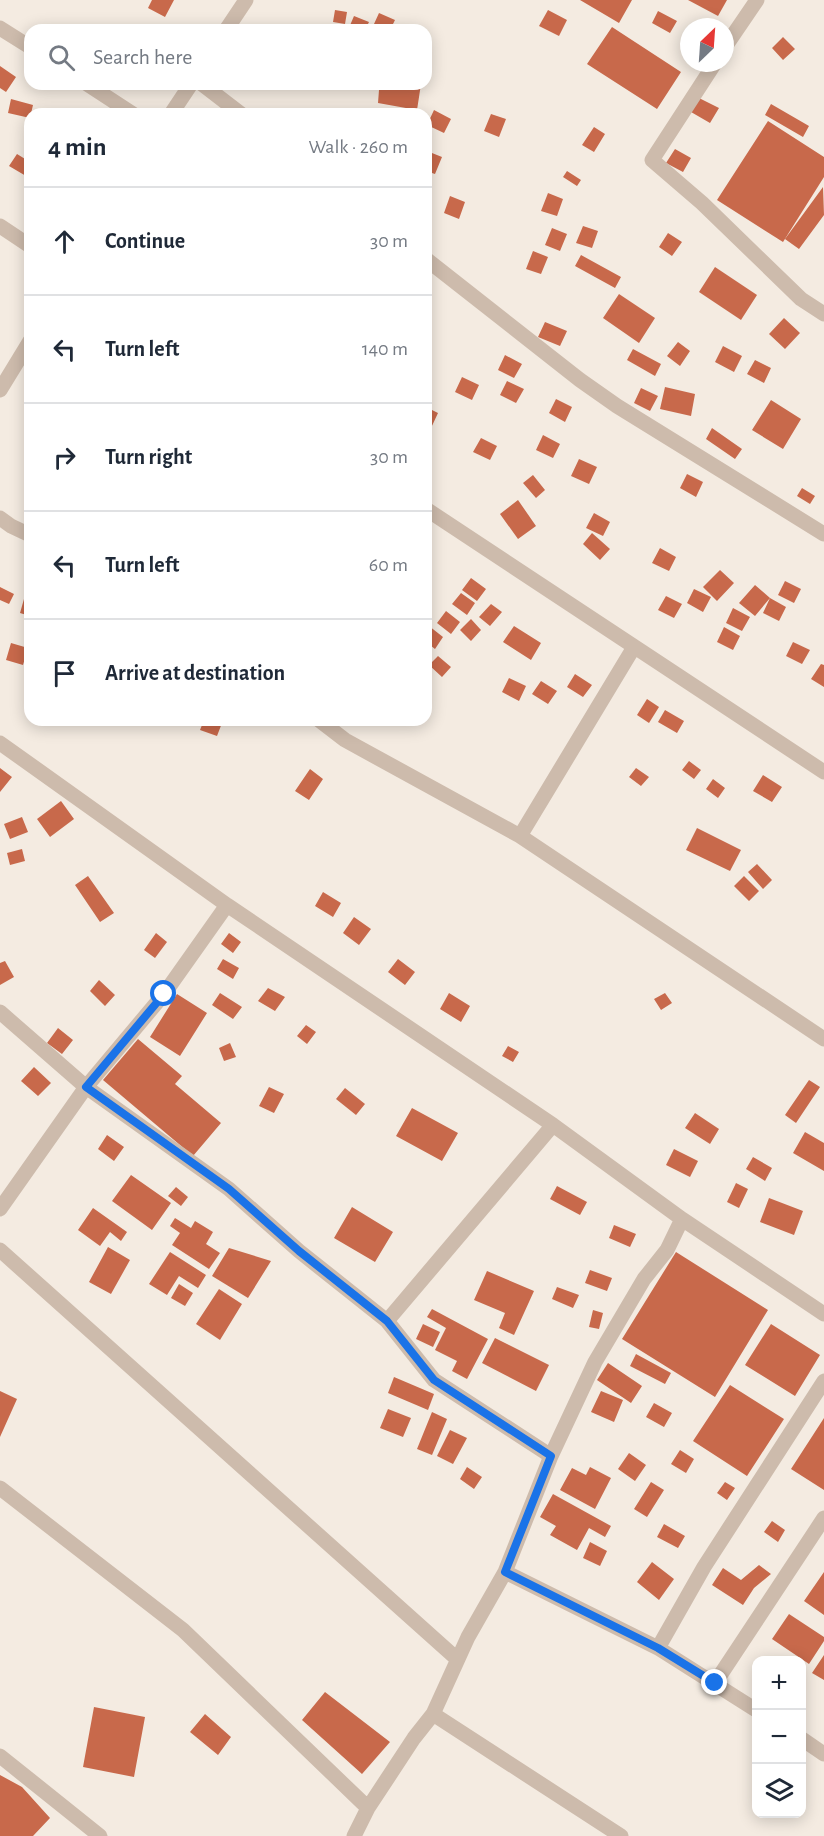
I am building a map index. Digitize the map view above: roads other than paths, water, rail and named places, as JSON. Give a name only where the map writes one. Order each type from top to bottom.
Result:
[{"type":"street","points":[[230,24],[246,0]]},
{"type":"street","points":[[734,34],[757,0]]},
{"type":"street","points":[[0,28],[24,43]]},
{"type":"street","points":[[709,72],[652,160],[702,203],[801,299],[824,314]]},
{"type":"street","points":[[96,90],[124,108]]},
{"type":"street","points":[[175,108],[187,90]]},
{"type":"street","points":[[210,90],[233,108]]},
{"type":"street","points":[[0,226],[24,242]]},
{"type":"street","points":[[432,264],[579,380],[824,534]]},
{"type":"street","points":[[0,390],[24,351]]},
{"type":"street","points":[[432,513],[824,772]]},
{"type":"street","points":[[0,518],[24,532]]},
{"type":"street","points":[[520,836],[634,647]]},
{"type":"street","points":[[327,726],[345,740],[520,836],[824,1039]]},
{"type":"street","points":[[0,743],[227,904],[553,1125],[682,1219],[824,1314]]},
{"type":"street","points":[[0,1209],[86,1087],[164,994],[227,904]]},
{"type":"street","points":[[0,1012],[86,1087],[229,1189],[299,1251],[387,1321],[434,1380],[551,1456]]},
{"type":"street","points":[[387,1321],[553,1125]]},
{"type":"street","points":[[354,1836],[368,1808],[414,1738],[433,1714],[457,1659],[505,1572],[551,1456],[595,1362],[644,1280],[667,1250],[682,1219]]},
{"type":"street","points":[[0,1250],[457,1659]]},
{"type":"street","points":[[658,1648],[704,1567],[824,1382]]},
{"type":"street","points":[[0,1488],[183,1630],[368,1808]]},
{"type":"street","points":[[715,1683],[824,1518]]},
{"type":"street","points":[[505,1572],[658,1648],[752,1707]]},
{"type":"street","points":[[433,1714],[621,1836]]},
{"type":"street","points":[[806,1742],[824,1754]]},
{"type":"street","points":[[0,1756],[100,1836]]}]
